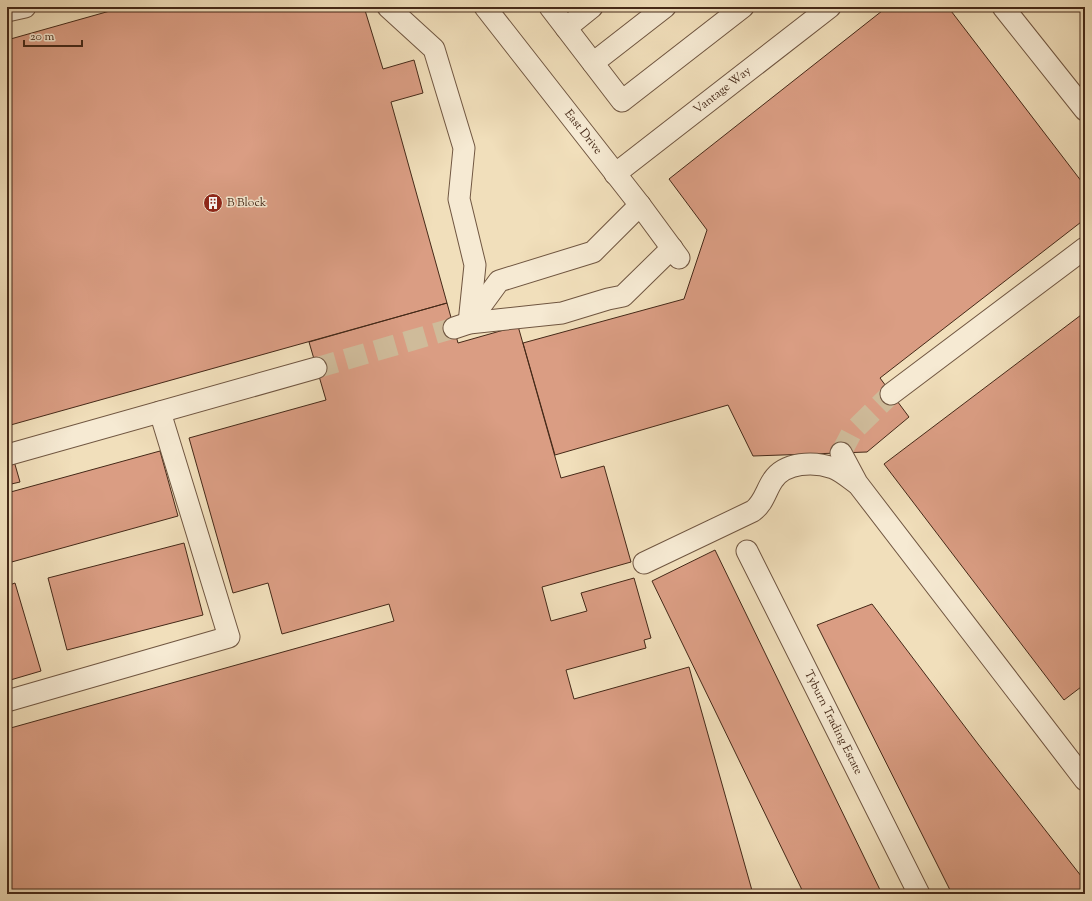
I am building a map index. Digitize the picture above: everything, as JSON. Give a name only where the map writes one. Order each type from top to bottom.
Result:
[{"type":"street","points":[[7,11],[25,7]]},
{"type":"street","points":[[388,7],[434,49],[464,148],[459,199],[475,265],[461,325]]},
{"type":"street","name":"East Drive","points":[[461,325],[562,314],[608,299],[623,296],[676,253],[485,7]]},
{"type":"street","points":[[550,7],[622,101],[742,7]]},
{"type":"street","points":[[566,28],[592,7]]},
{"type":"street","points":[[593,63],[665,7]]},
{"type":"street","name":"Vantage Way","points":[[615,174],[830,7]]},
{"type":"street","points":[[1003,7],[1085,110]]},
{"type":"street","points":[[461,325],[499,281],[593,252],[640,205]]},
{"type":"street","points":[[891,394],[1085,248]]},
{"type":"street","points":[[7,456],[316,368]]},
{"type":"street","points":[[7,701],[229,637],[160,412]]},
{"type":"street","points":[[842,453],[857,483],[1085,780]]},
{"type":"street","points":[[644,563],[754,511],[761,504],[776,476],[780,472],[789,468],[805,464],[824,465],[837,470],[857,483]]},
{"type":"street","name":"Tyburn Trading Estate","points":[[747,551],[919,894]]},
{"type":"building","name":"B Block","points":[[124,7],[364,7],[383,69],[414,60],[423,93],[391,102],[447,303],[7,426],[7,40]]},
{"type":"building","points":[[887,7],[948,7],[1085,186],[1085,219],[880,378],[909,417],[867,452],[753,456],[728,405],[555,455],[523,343],[684,299],[707,230],[669,179]]},
{"type":"building","points":[[447,303],[458,343],[518,326],[561,478],[604,466],[631,562],[542,587],[551,621],[587,611],[581,593],[634,578],[651,638],[644,640],[646,648],[566,670],[574,699],[689,667],[753,894],[7,894],[7,729],[394,621],[389,604],[282,634],[268,583],[233,593],[189,438],[326,400],[309,342]]},
{"type":"building","points":[[1085,312],[1085,684],[1064,700],[884,464]]},
{"type":"building","points":[[160,451],[178,516],[8,563],[7,493]]},
{"type":"building","points":[[14,461],[20,482],[7,485],[7,463]]},
{"type":"building","points":[[184,543],[203,615],[67,650],[48,578]]},
{"type":"building","points":[[715,550],[882,894],[804,894],[652,581]]},
{"type":"building","points":[[15,583],[41,671],[7,681],[7,586]]},
{"type":"building","points":[[872,604],[978,744],[1085,881],[1085,894],[952,894],[817,625]]},
{"type":"tunnel","points":[[316,368],[454,328]]},
{"type":"tunnel","points":[[841,453],[852,432],[891,394]]},
{"type":"place","name":"B Block","points":[[213,203]]}]
